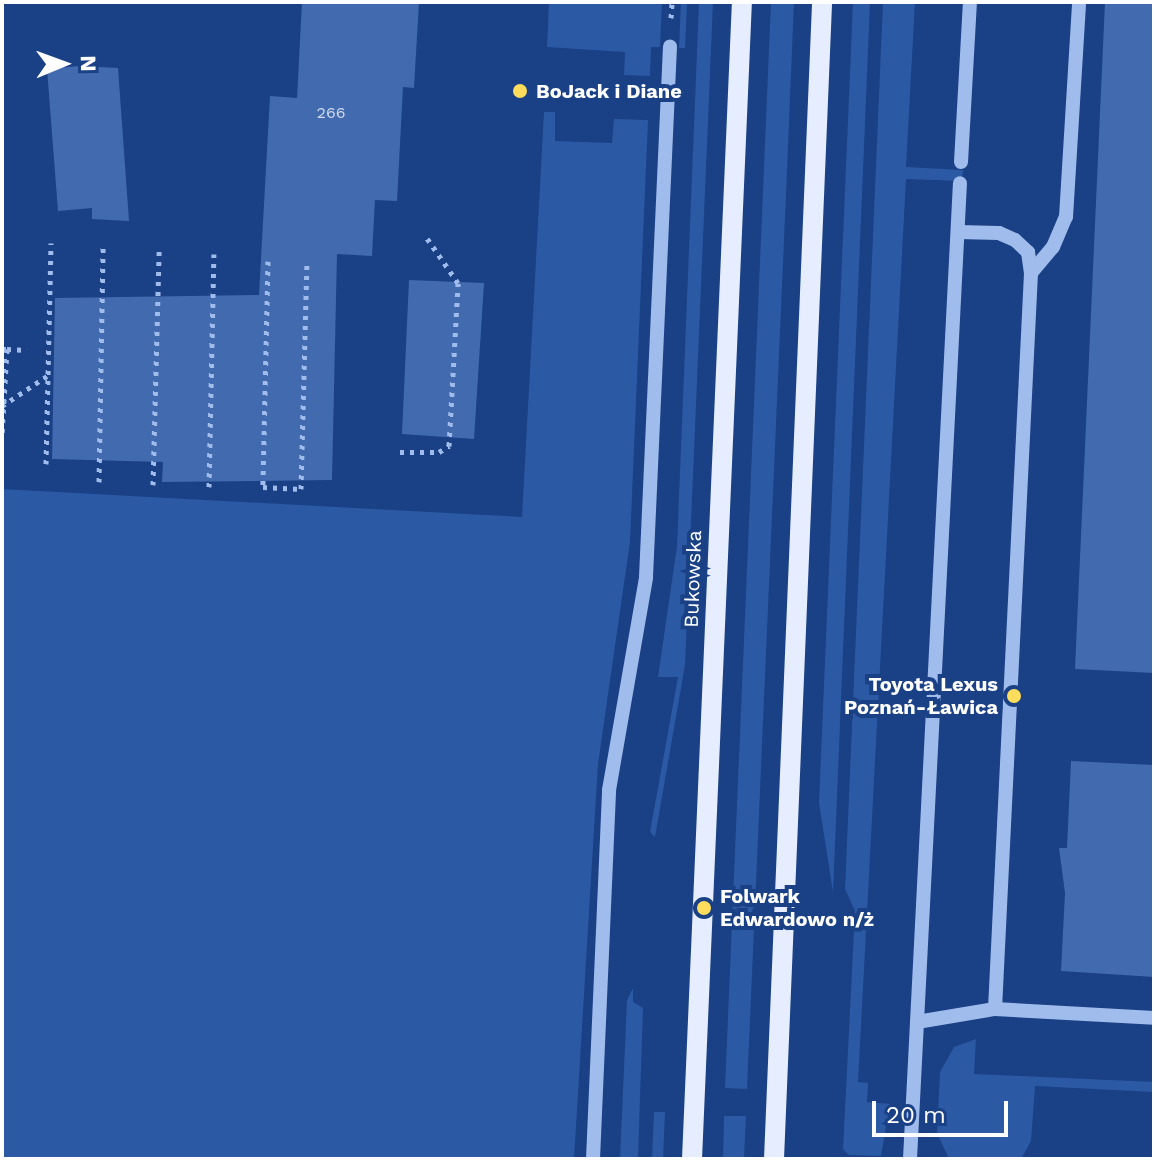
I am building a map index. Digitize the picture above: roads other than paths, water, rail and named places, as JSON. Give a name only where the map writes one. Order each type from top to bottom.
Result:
[{"type":"main road","name":"Bukowska","points":[[692,1159],[742,2]]},
{"type":"main road","points":[[774,1159],[822,2]]},
{"type":"street","points":[[961,162],[970,2]]},
{"type":"street","points":[[1031,273],[1053,247],[1066,217],[1079,2]]},
{"type":"street","points":[[593,1159],[609,790],[646,577],[670,47]]},
{"type":"street","points":[[910,1159],[960,183]]},
{"type":"street","points":[[958,232],[999,233],[1015,240],[1028,252],[1031,273],[995,1009]]},
{"type":"street","points":[[917,1022],[995,1009],[1154,1018]]},
{"type":"place","name":"BoJack i Diane","points":[[520,91]]},
{"type":"place","name":"Toyota Lexus Poznań-Ławica","points":[[1014,696]]},
{"type":"place","name":"Folwark Edwardowo n/ż","points":[[704,908]]}]
